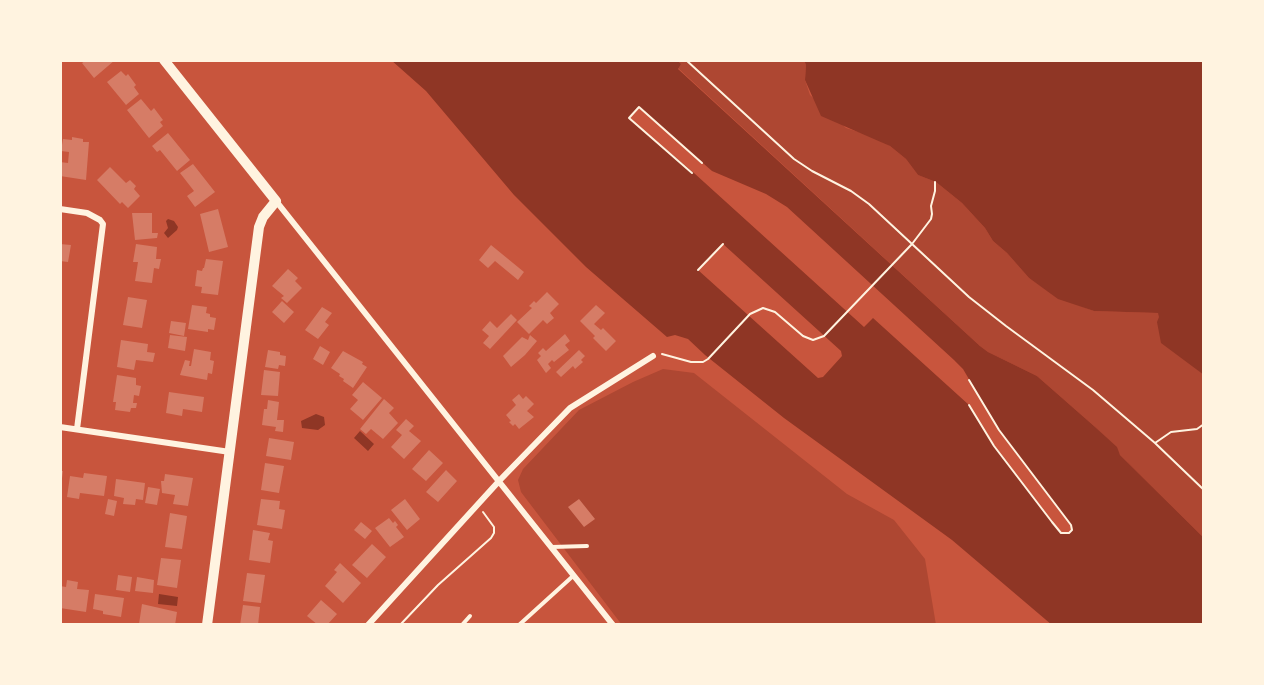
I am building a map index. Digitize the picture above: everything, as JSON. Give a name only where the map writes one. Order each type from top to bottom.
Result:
[{"type":"main road","points":[[164,60],[276,201],[262,217],[259,227],[207,625]]},
{"type":"street","points":[[276,201],[613,625]]},
{"type":"street","points":[[60,208],[87,213],[103,224],[77,429]]},
{"type":"street","points":[[368,625],[500,480],[570,408],[653,356]]},
{"type":"street","points":[[60,427],[230,452]]},
{"type":"lane","points":[[551,547],[587,546]]},
{"type":"lane","points":[[519,625],[574,575]]},
{"type":"lane","points":[[462,625],[470,616]]},
{"type":"path","points":[[686,60],[794,159],[860,197],[985,310],[1093,390],[1155,443],[1204,490]]},
{"type":"path","points":[[692,173],[629,118],[639,107],[702,163]]},
{"type":"path","points":[[653,356],[665,354],[698,363],[708,359],[750,314],[763,308],[775,312],[803,336],[813,340],[824,336],[912,244],[932,216],[934,182]]},
{"type":"path","points":[[698,270],[723,244]]},
{"type":"path","points":[[969,380],[999,430],[1071,525],[1072,530],[1069,534],[1061,533],[1052,522],[994,446],[969,405]]},
{"type":"path","points":[[1155,443],[1171,432],[1197,429],[1204,424]]},
{"type":"path","points":[[400,625],[438,585],[491,538],[494,526],[477,505]]},
{"type":"shaded area","points":[[391,60],[677,60],[681,64],[678,69],[980,346],[1037,376],[1094,426],[1204,538],[1204,625],[1052,625],[952,540],[784,418],[688,339],[675,335],[667,337],[586,267],[514,195],[426,91]],"holes":[[[639,107],[712,171],[766,194],[787,207],[954,360],[963,369],[999,430],[1071,525],[1072,530],[1069,533],[1061,533],[994,446],[969,405],[873,318],[864,327],[694,173],[629,118]],[[723,244],[841,351],[842,356],[823,377],[818,378],[698,270]]]},
{"type":"shaded area","points":[[677,60],[804,60],[805,80],[810,95],[846,128],[871,136],[890,146],[906,159],[918,175],[936,182],[962,203],[985,228],[993,241],[1029,278],[1058,298],[1094,311],[1158,313],[1196,368],[1204,375],[1204,538],[1094,426],[1037,376],[980,346],[678,68],[681,64]]},
{"type":"shaded area","points":[[804,60],[1204,60],[1204,375],[1161,343],[1157,322],[1158,313],[1094,311],[1058,299],[1029,278],[993,241],[985,228],[962,203],[936,182],[918,175],[906,159],[890,146],[821,116],[805,80]]},
{"type":"shaded area","points":[[168,219],[174,221],[178,227],[168,238],[164,233],[168,228],[166,221]]},
{"type":"shaded area","points":[[663,369],[694,373],[847,494],[894,520],[925,559],[936,625],[622,625],[521,492],[518,480],[523,469],[579,410]]},
{"type":"shaded area","points":[[316,414],[324,417],[325,425],[318,430],[302,428],[301,421]]},
{"type":"shaded area","points":[[360,431],[374,444],[368,451],[354,438]]},
{"type":"shaded area","points":[[159,594],[178,597],[177,606],[158,604]]},
{"type":"building","points":[[86,60],[115,60],[94,78],[82,63]]},
{"type":"building","points":[[121,71],[126,76],[128,74],[139,94],[126,105],[107,82]]},
{"type":"building","points":[[141,99],[151,111],[154,108],[163,120],[160,122],[163,126],[149,138],[127,110]]},
{"type":"building","points":[[168,133],[190,160],[177,171],[160,150],[157,152],[152,146]]},
{"type":"building","points":[[72,137],[89,142],[86,180],[60,176],[60,162],[68,163],[69,152],[61,151],[63,139],[72,140]]},
{"type":"building","points":[[193,164],[215,192],[195,207],[187,196],[194,191],[180,173]]},
{"type":"building","points":[[110,167],[126,183],[130,180],[136,186],[134,189],[140,196],[128,208],[122,202],[120,204],[97,180]]},
{"type":"building","points":[[218,209],[228,247],[209,252],[200,214]]},
{"type":"building","points":[[132,213],[152,213],[152,233],[158,233],[157,238],[135,240]]},
{"type":"building","points":[[60,244],[71,245],[68,262],[60,261]]},
{"type":"building","points":[[136,244],[157,247],[156,259],[161,259],[159,269],[154,268],[152,283],[135,281],[138,262],[133,262]]},
{"type":"building","points":[[491,245],[524,272],[518,280],[495,261],[488,268],[479,260]]},
{"type":"building","points":[[206,259],[223,261],[218,295],[201,293],[202,287],[195,286],[197,270],[202,271]]},
{"type":"building","points":[[288,269],[298,278],[295,281],[302,288],[287,303],[281,298],[284,296],[272,286]]},
{"type":"building","points":[[547,292],[559,304],[550,313],[554,318],[547,324],[543,320],[529,334],[517,322],[532,308],[529,306],[534,301],[536,303]]},
{"type":"building","points":[[128,297],[147,300],[142,328],[123,325]]},
{"type":"building","points":[[282,301],[294,312],[284,323],[272,312]]},
{"type":"building","points":[[192,305],[207,307],[206,313],[216,318],[214,330],[208,329],[208,332],[188,329]]},
{"type":"building","points":[[596,305],[605,313],[594,324],[601,330],[603,328],[616,341],[606,351],[580,321]]},
{"type":"building","points":[[322,307],[332,313],[325,322],[329,325],[318,339],[305,330]]},
{"type":"building","points":[[511,314],[517,320],[490,349],[483,343],[489,336],[482,330],[490,321],[497,328]]},
{"type":"building","points":[[171,321],[186,323],[184,336],[169,333]]},
{"type":"building","points":[[565,334],[570,341],[565,345],[569,350],[548,364],[551,368],[546,373],[537,360],[541,356],[538,353],[543,348],[546,351]]},
{"type":"building","points":[[170,335],[187,337],[185,351],[168,348]]},
{"type":"building","points":[[530,335],[537,341],[511,367],[503,356],[522,337],[528,340]]},
{"type":"building","points":[[121,340],[148,344],[147,352],[155,353],[153,362],[136,360],[134,370],[117,367]]},
{"type":"building","points":[[320,346],[330,352],[323,365],[313,359]]},
{"type":"building","points":[[194,349],[211,352],[210,360],[214,361],[212,374],[208,373],[207,380],[180,375],[185,360],[190,361],[189,366],[191,366]]},
{"type":"building","points":[[268,350],[280,352],[280,355],[286,356],[285,366],[279,365],[278,369],[265,367]]},
{"type":"building","points":[[579,350],[585,356],[581,360],[583,362],[575,369],[573,366],[561,377],[556,372]]},
{"type":"building","points":[[343,351],[363,362],[362,364],[367,367],[353,388],[331,368]]},
{"type":"building","points":[[264,370],[280,372],[278,396],[261,395]]},
{"type":"building","points":[[117,375],[136,378],[136,385],[141,386],[139,396],[134,395],[133,403],[137,403],[136,408],[131,408],[130,412],[115,410],[116,402],[113,402]]},
{"type":"building","points":[[363,382],[382,398],[363,420],[350,409],[358,400],[352,395]]},
{"type":"building","points":[[169,392],[204,397],[202,412],[183,409],[182,416],[166,413]]},
{"type":"building","points":[[519,394],[523,399],[526,396],[534,404],[527,411],[534,417],[519,429],[515,424],[513,426],[509,422],[511,421],[506,415],[516,405],[512,400]]},
{"type":"building","points":[[384,399],[394,408],[389,413],[398,423],[383,439],[371,429],[366,434],[360,429]]},
{"type":"building","points":[[268,400],[279,402],[277,420],[284,420],[283,432],[275,431],[276,427],[262,425]]},
{"type":"building","points":[[406,419],[414,426],[409,431],[421,441],[404,459],[391,447],[402,435],[396,430]]},
{"type":"building","points":[[269,438],[294,442],[291,460],[266,456]]},
{"type":"building","points":[[429,450],[443,463],[426,481],[412,469]]},
{"type":"building","points":[[265,463],[284,466],[279,493],[261,490]]},
{"type":"building","points":[[446,470],[457,481],[438,502],[426,492]]},
{"type":"building","points":[[60,471],[63,471],[61,486],[60,486]]},
{"type":"building","points":[[84,473],[107,476],[104,496],[80,493],[79,499],[67,497],[70,476],[83,478]]},
{"type":"building","points":[[165,474],[193,478],[188,506],[173,504],[175,495],[162,493],[161,481],[164,481]]},
{"type":"building","points":[[116,479],[145,483],[143,500],[136,499],[135,505],[123,504],[124,498],[114,496]]},
{"type":"building","points":[[148,487],[160,489],[157,505],[145,503]]},
{"type":"building","points":[[108,499],[117,501],[114,516],[105,514]]},
{"type":"building","points":[[261,499],[280,501],[279,509],[285,510],[282,529],[257,525]]},
{"type":"building","points":[[405,499],[420,519],[407,530],[391,510]]},
{"type":"building","points":[[579,499],[595,519],[584,527],[568,507]]},
{"type":"building","points":[[170,513],[187,516],[182,549],[165,547]]},
{"type":"building","points":[[389,518],[393,523],[395,521],[398,525],[396,527],[404,537],[390,547],[375,528]]},
{"type":"building","points":[[361,522],[372,531],[365,539],[354,530]]},
{"type":"building","points":[[253,530],[270,533],[268,540],[273,541],[270,563],[249,560]]},
{"type":"building","points":[[372,544],[386,557],[367,578],[352,565]]},
{"type":"building","points":[[161,558],[181,560],[177,588],[157,585]]},
{"type":"building","points":[[340,563],[361,583],[343,603],[325,586],[337,572],[334,570]]},
{"type":"building","points":[[247,573],[265,575],[261,603],[243,601]]},
{"type":"building","points":[[118,575],[132,577],[130,592],[116,590]]},
{"type":"building","points":[[137,577],[154,580],[153,593],[135,591]]},
{"type":"building","points":[[67,580],[78,582],[77,589],[89,590],[86,612],[60,608],[60,586],[66,587]]},
{"type":"building","points":[[95,594],[124,598],[121,617],[103,614],[103,611],[93,609]]},
{"type":"building","points":[[321,600],[337,614],[327,625],[318,625],[307,616]]},
{"type":"building","points":[[142,604],[177,612],[175,625],[139,624]]},
{"type":"building","points":[[243,605],[260,607],[258,625],[240,625]]}]
